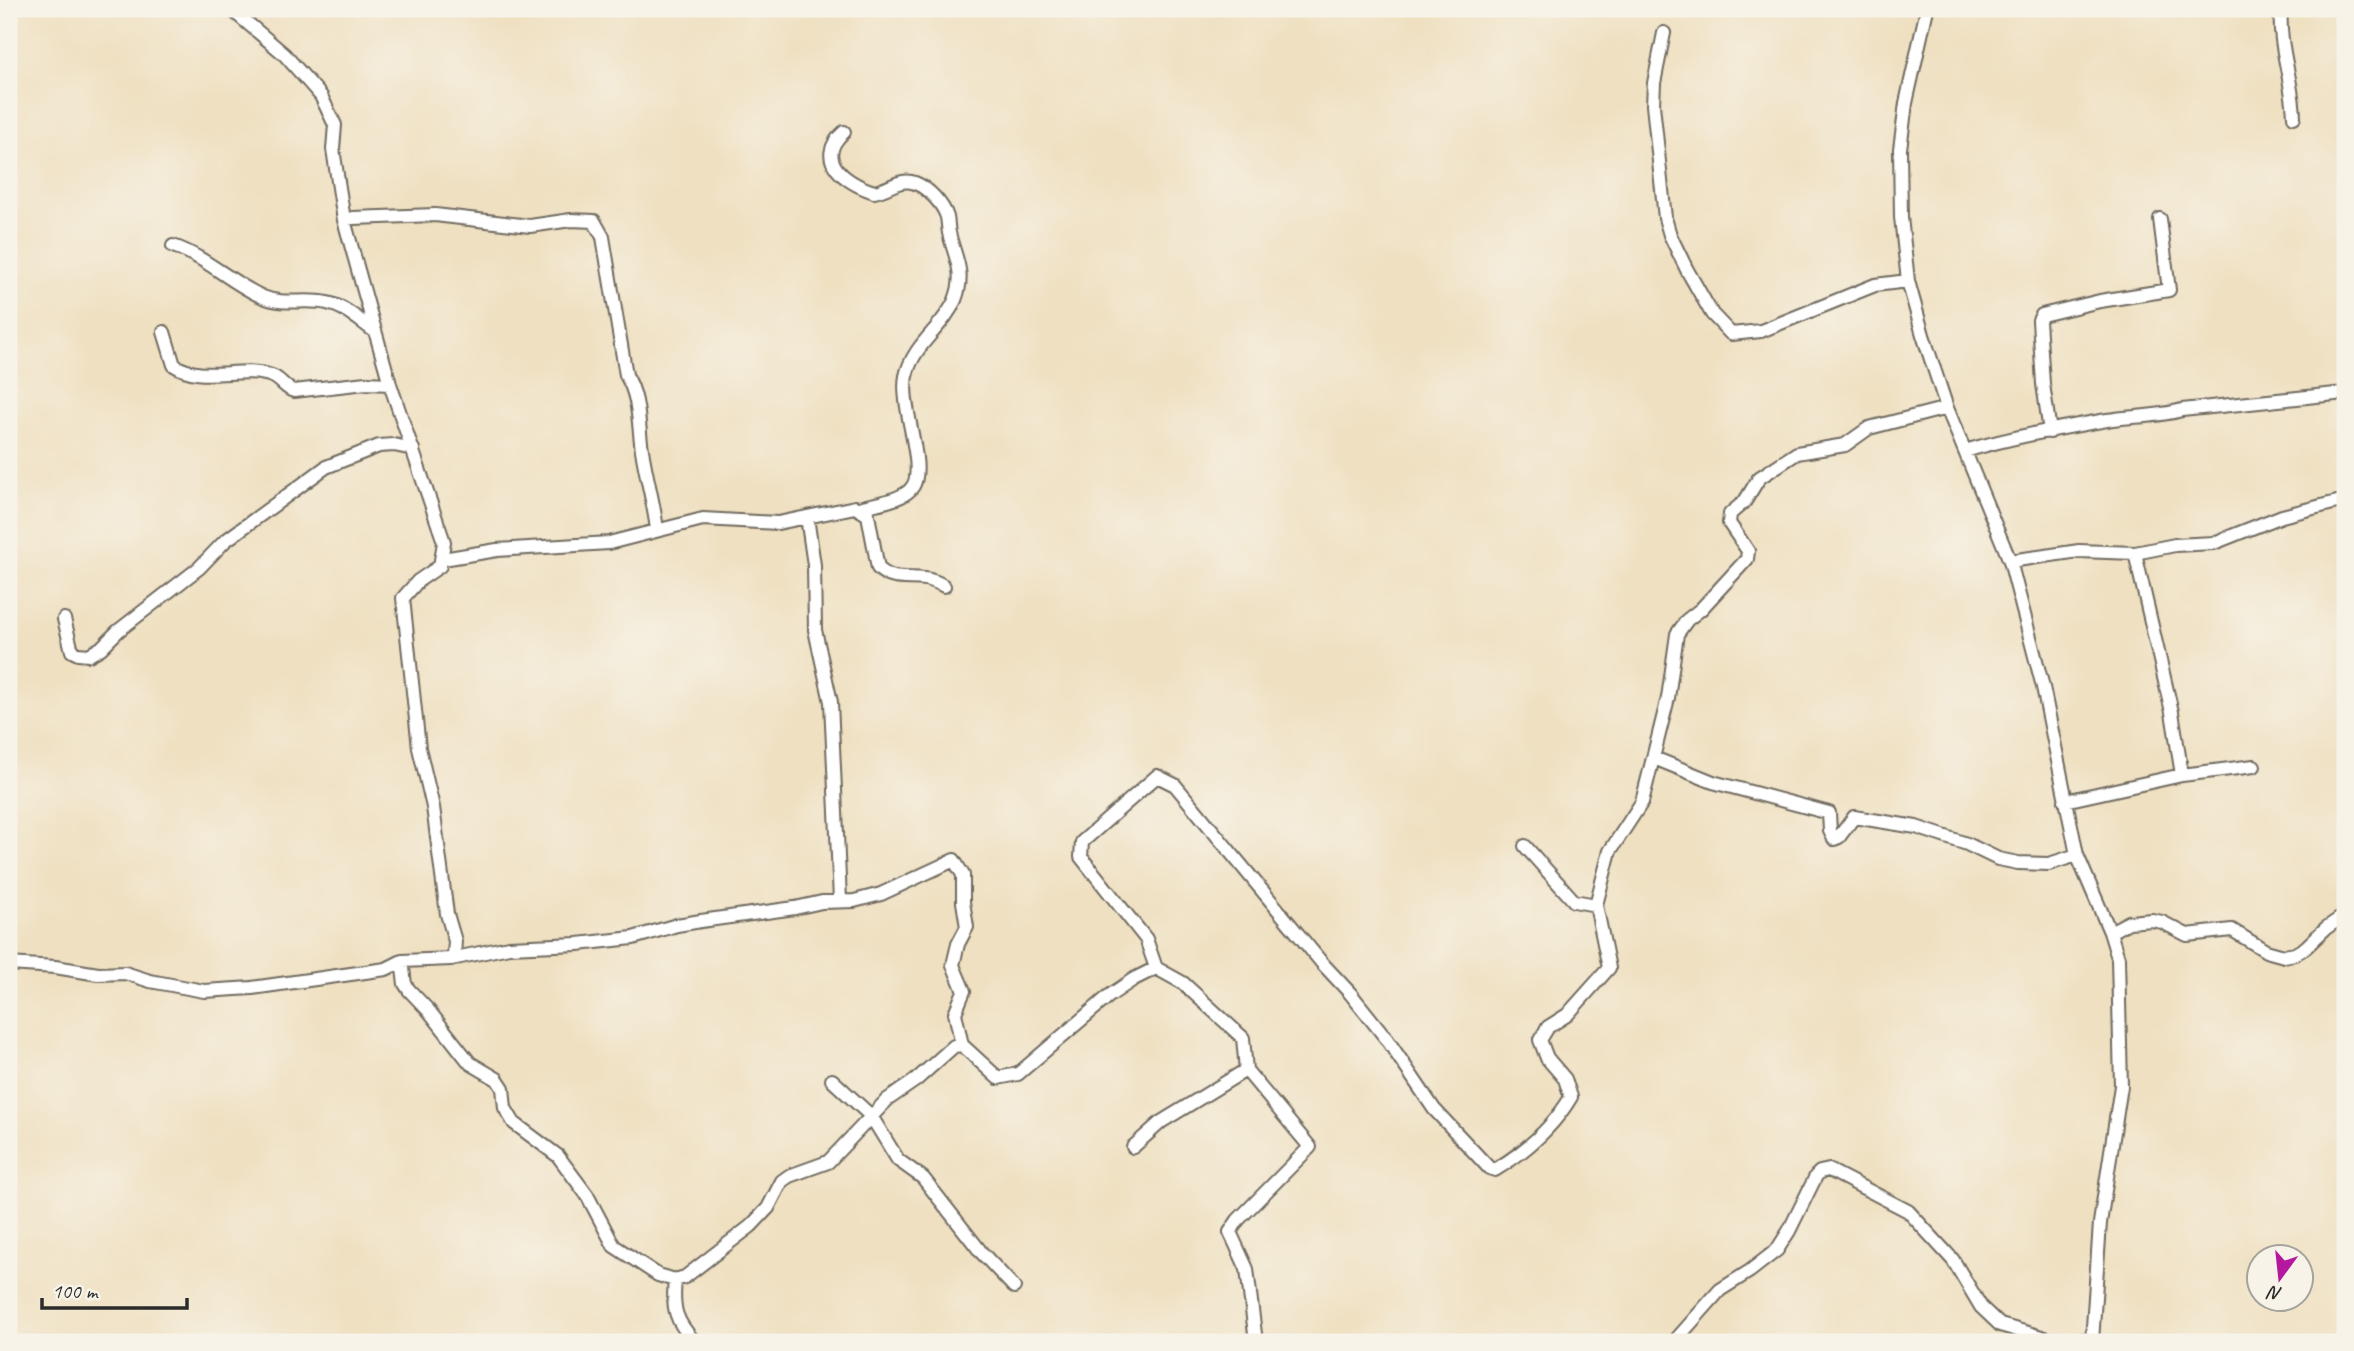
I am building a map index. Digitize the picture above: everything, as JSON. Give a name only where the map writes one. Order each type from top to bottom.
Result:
[{"type":"street","points":[[231,9],[284,54],[321,96],[335,125],[333,149],[344,220],[373,330],[444,542],[443,559],[436,571],[418,581],[403,598],[419,748],[433,807],[447,914],[455,941],[451,959]]},
{"type":"street","points":[[1674,1342],[1720,1290],[1750,1272],[1777,1250],[1816,1176],[1829,1170],[1908,1211],[1953,1260],[1981,1307],[2000,1325],[2052,1340],[2092,1341],[2100,1223],[2121,1086],[2118,958],[2110,932],[2077,855],[2043,687],[2010,561],[1947,408],[1908,281],[1901,217],[1900,149],[1906,103],[1927,9]]},
{"type":"street","points":[[2281,9],[2279,27],[2294,117]]},
{"type":"street","points":[[1664,33],[1654,83],[1653,105],[1665,218],[1678,254],[1712,314],[1722,326],[1731,334],[1761,331],[1875,285],[1908,281]]},
{"type":"street","points":[[844,132],[836,139],[831,154],[831,161],[836,169],[858,185],[874,192],[904,181],[922,187],[940,203],[946,215],[949,234],[961,267],[953,303],[915,354],[906,377],[907,411],[917,464],[914,486],[904,495],[859,508]]},
{"type":"street","points":[[344,220],[435,215],[530,226],[571,220],[594,221],[603,237],[626,375],[632,384],[638,406],[642,450],[654,499],[657,530]]},
{"type":"street","points":[[2050,432],[2043,384],[2039,320],[2042,315],[2100,301],[2169,290],[2160,219]]},
{"type":"street","points":[[173,246],[189,251],[262,296],[282,303],[326,302],[342,308],[373,330]]},
{"type":"street","points":[[164,332],[174,365],[191,372],[271,375],[291,391],[366,383],[390,384]]},
{"type":"street","points":[[1965,451],[1986,444],[2108,420],[2345,393]]},
{"type":"street","points":[[1256,1342],[1247,1269],[1230,1232],[1238,1220],[1310,1147],[1246,1070],[1243,1038],[1183,983],[1156,968],[1146,939],[1081,857],[1082,842],[1157,776],[1175,785],[1386,1038],[1434,1109],[1489,1168],[1495,1170],[1533,1143],[1560,1116],[1571,1097],[1565,1079],[1547,1058],[1540,1040],[1548,1027],[1567,1015],[1609,968],[1596,905],[1610,850],[1642,802],[1671,687],[1677,634],[1687,620],[1701,609],[1747,559],[1748,551],[1729,523],[1730,514],[1745,500],[1759,478],[1797,453],[1845,445],[1869,428],[1947,408]]},
{"type":"street","points":[[64,619],[72,651],[89,655],[102,648],[118,631],[198,568],[225,541],[326,467],[379,446],[413,449]]},
{"type":"street","points":[[2010,561],[2079,551],[2135,553],[2175,545],[2214,543],[2282,516],[2345,500]]},
{"type":"street","points":[[443,559],[497,550],[609,543],[703,519],[778,523],[856,506],[868,515],[878,568],[884,574],[895,578],[915,576],[933,579],[944,586]]},
{"type":"street","points":[[807,517],[814,565],[815,630],[831,702],[840,900]]},
{"type":"street","points":[[2135,553],[2172,712],[2182,775]]},
{"type":"street","points":[[1654,758],[1713,782],[1829,813],[1916,827],[1967,844],[1998,859],[2049,864],[2077,855]]},
{"type":"street","points":[[2065,801],[2182,775],[2254,766]]},
{"type":"street","points":[[1829,813],[1830,831],[1834,839],[1839,837],[1854,817]]},
{"type":"street","points":[[1525,846],[1574,901],[1596,905]]},
{"type":"street","points":[[9,964],[55,967],[98,974],[125,973],[150,981],[204,991],[252,988],[386,969],[401,961],[451,959],[509,947],[633,938],[677,925],[840,900],[854,901],[881,894],[954,860],[962,875],[967,928],[958,944],[953,965],[964,991],[955,1013],[962,1045],[998,1078],[1018,1074],[1109,996],[1156,968]]},
{"type":"street","points":[[2110,932],[2129,922],[2152,920],[2162,922],[2187,935],[2232,930],[2266,951],[2284,956],[2305,948],[2345,915]]},
{"type":"street","points":[[401,961],[405,984],[409,990],[470,1063],[497,1079],[503,1088],[508,1115],[514,1124],[558,1156],[587,1195],[614,1246],[666,1279],[685,1277],[751,1226],[768,1208],[782,1181],[789,1175],[828,1162],[887,1100],[916,1080],[934,1061],[954,1046],[962,1045]]},
{"type":"street","points":[[1133,1147],[1161,1122],[1246,1070]]},
{"type":"street","points":[[832,1080],[871,1116],[898,1160],[923,1178],[981,1252],[1014,1287]]},
{"type":"street","points":[[676,1280],[675,1313],[684,1331],[695,1342]]}]
